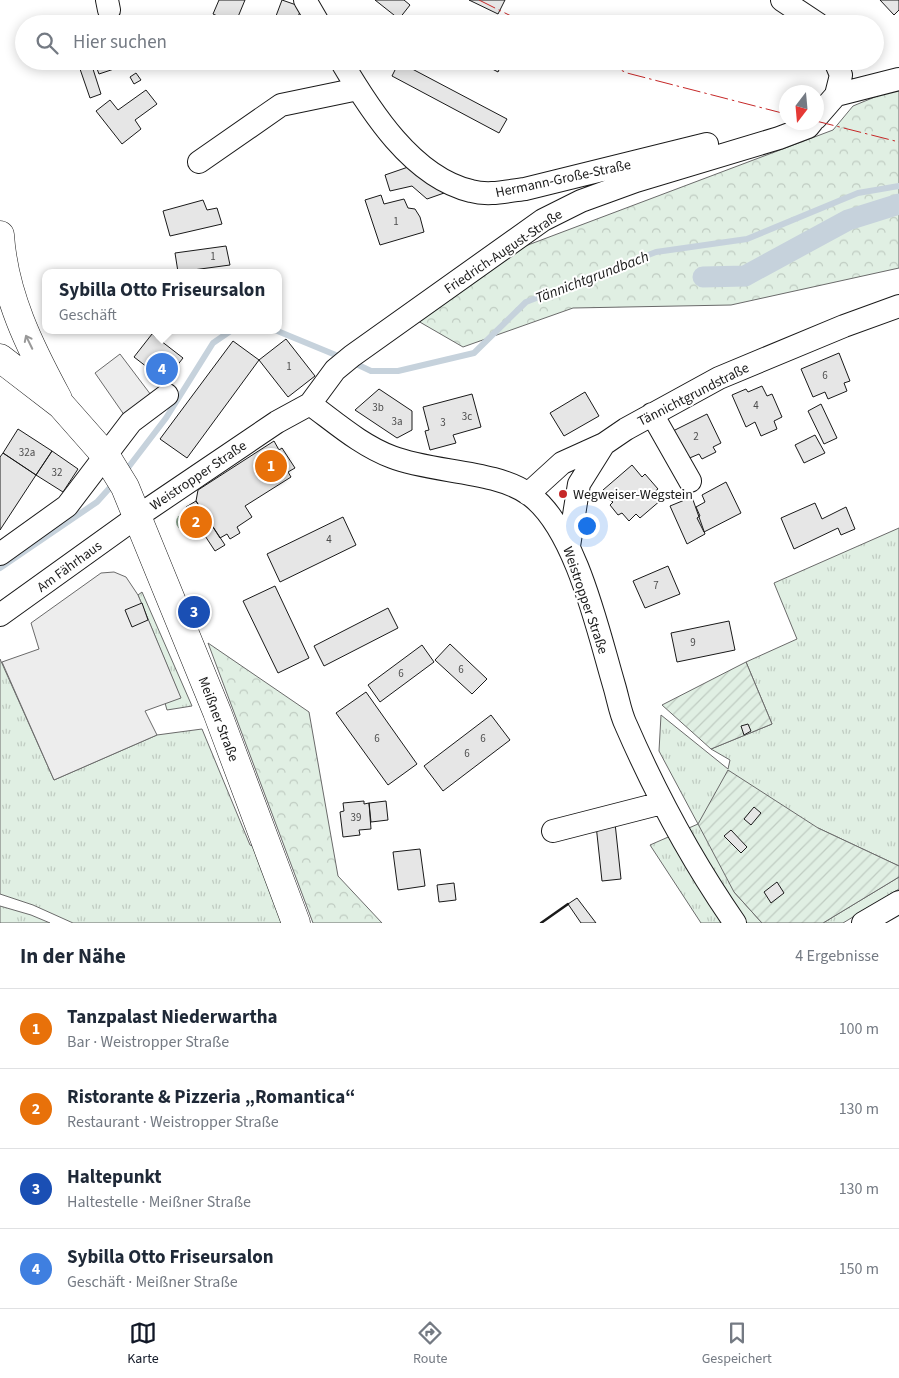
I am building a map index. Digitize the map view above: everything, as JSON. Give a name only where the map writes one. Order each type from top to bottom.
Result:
[{"type":"main road","points":[[0,236],[1,254],[11,298],[22,329],[61,405],[115,471]]},
{"type":"main road","points":[[0,358],[61,405]]},
{"type":"main road","name":"Meißner Straße","points":[[115,471],[138,516],[217,712],[296,923]]},
{"type":"street","points":[[305,0],[314,15]]},
{"type":"street","points":[[782,0],[804,15]]},
{"type":"street","name":"Hermann-Große-Straße","points":[[346,70],[392,139],[442,181],[472,192],[494,194],[525,189],[660,157],[739,134],[779,138]]},
{"type":"street","points":[[824,109],[836,95],[842,75],[840,70]]},
{"type":"street","points":[[836,95],[899,79]]},
{"type":"street","points":[[199,162],[282,105],[358,89]]},
{"type":"street","name":"Friedrich-August-Straße","points":[[310,404],[344,363],[543,220],[581,200],[636,181],[802,130]]},
{"type":"street","name":"Tännichtgrundstraße","points":[[528,494],[562,463],[604,444],[652,414],[719,378],[844,326],[899,306]]},
{"type":"street","points":[[0,554],[115,471],[131,422],[167,395]]},
{"type":"street","name":"Weistropper Straße","points":[[138,516],[277,422],[310,404],[371,447],[392,458],[442,471],[487,478],[528,494],[542,506],[568,546],[586,596],[625,723],[662,803],[706,881],[735,923]]},
{"type":"street","points":[[652,414],[690,481]]},
{"type":"street","points":[[568,546],[579,484],[604,444]]},
{"type":"street","name":"Am Fährhaus","points":[[0,615],[138,516]]},
{"type":"street","points":[[552,831],[662,803]]},
{"type":"street","points":[[863,923],[899,902]]},
{"type":"green space","points":[[899,87],[899,268],[731,305],[573,308],[463,347],[418,321],[520,248],[833,130],[853,106]]},
{"type":"green space","points":[[899,528],[899,866],[818,828],[734,892],[762,923],[701,923],[650,845],[698,824],[659,751],[661,715],[728,769],[730,760],[711,749],[772,724],[746,662],[797,639],[774,583]]},
{"type":"green space","points":[[142,592],[192,706],[167,710],[165,703],[180,697],[138,595]]},
{"type":"green space","points":[[208,643],[309,712],[338,876],[382,923],[313,923]]},
{"type":"green space","points":[[0,659],[54,780],[157,735],[202,729],[250,845],[257,848],[288,923],[73,923],[33,905],[0,894]]},
{"type":"green space","points":[[746,662],[772,724],[711,749],[662,705]]},
{"type":"green space","points":[[728,770],[818,828],[899,866],[899,877],[823,923],[762,923],[734,892],[698,824]]},
{"type":"green space","points":[[899,877],[899,889],[843,923],[823,923]]},
{"type":"green space","points":[[0,906],[31,915],[50,923],[0,923]]},
{"type":"shaded area","points":[[120,354],[154,399],[127,419],[95,373]]},
{"type":"shaded area","points":[[114,572],[126,577],[138,595],[181,698],[145,711],[157,735],[54,780],[2,662],[39,649],[31,623],[101,573]]},
{"type":"building","points":[[219,0],[245,0],[239,15],[213,14]]},
{"type":"building","points":[[282,0],[302,7],[299,15],[276,15]]},
{"type":"building","points":[[375,0],[404,0],[410,5],[402,15],[394,15]]},
{"type":"building","points":[[469,0],[505,0],[498,14]]},
{"type":"building","points":[[880,0],[899,0],[899,10],[894,15]]},
{"type":"building","points":[[80,70],[93,70],[101,94],[90,98]]},
{"type":"building","points":[[97,70],[111,70],[99,74]]},
{"type":"building","points":[[395,70],[414,70],[507,119],[499,133],[392,76]]},
{"type":"building","points":[[136,73],[141,80],[134,84],[130,77]]},
{"type":"building","points":[[146,90],[157,104],[135,120],[141,129],[122,144],[96,111],[110,100],[118,110]]},
{"type":"building","points":[[411,166],[447,192],[427,199],[412,186],[390,191],[385,175]]},
{"type":"building","points":[[381,195],[384,204],[404,199],[408,208],[415,209],[420,217],[424,232],[380,245],[365,200]]},
{"type":"building","points":[[203,200],[207,210],[217,208],[222,224],[170,236],[163,211]]},
{"type":"building","points":[[226,246],[230,265],[200,269],[178,269],[175,253]]},
{"type":"building","points":[[152,334],[183,358],[165,381],[134,357]]},
{"type":"building","points":[[286,339],[315,376],[288,397],[259,360]]},
{"type":"building","points":[[233,341],[259,360],[187,458],[160,439]]},
{"type":"building","points":[[839,353],[850,381],[844,383],[847,391],[828,399],[825,392],[813,397],[801,369]]},
{"type":"building","points":[[762,386],[767,396],[772,394],[782,417],[774,421],[777,429],[761,436],[755,422],[746,427],[732,395],[746,389],[748,392]]},
{"type":"building","points":[[379,389],[412,411],[412,430],[397,438],[355,410]]},
{"type":"building","points":[[585,392],[599,416],[564,436],[550,413]]},
{"type":"building","points":[[472,394],[481,427],[453,435],[456,443],[430,450],[425,431],[429,430],[423,407]]},
{"type":"building","points":[[821,404],[837,438],[824,444],[808,411]]},
{"type":"building","points":[[707,414],[721,443],[713,447],[716,452],[702,459],[699,454],[685,460],[671,432]]},
{"type":"building","points":[[18,429],[52,451],[36,475],[3,453]]},
{"type":"building","points":[[815,435],[825,453],[804,463],[795,445]]},
{"type":"building","points":[[274,441],[279,450],[282,448],[295,468],[288,472],[291,477],[245,506],[252,517],[237,527],[240,533],[230,539],[227,534],[220,538],[196,501],[198,490]]},
{"type":"building","points":[[52,451],[78,469],[63,492],[36,475]]},
{"type":"building","points":[[3,453],[36,475],[0,530],[0,457]]},
{"type":"building","points":[[632,465],[642,477],[645,474],[658,489],[654,492],[661,500],[640,518],[636,514],[629,521],[622,513],[618,515],[610,505],[613,502],[604,496],[603,490]]},
{"type":"building","points":[[726,482],[741,513],[704,532],[697,518],[700,516],[696,507],[705,502],[702,495]]},
{"type":"building","points":[[692,497],[705,534],[687,544],[670,506]]},
{"type":"building","points":[[196,501],[225,545],[215,551],[186,507]]},
{"type":"building","points":[[815,503],[822,519],[846,507],[855,529],[841,535],[838,528],[794,549],[781,518]]},
{"type":"building","points":[[343,517],[356,545],[280,582],[267,554]]},
{"type":"building","points":[[668,566],[680,594],[645,608],[633,581]]},
{"type":"building","points":[[275,586],[309,658],[278,673],[243,601]]},
{"type":"building","points":[[142,603],[148,620],[132,627],[125,610]]},
{"type":"building","points":[[388,608],[398,628],[324,666],[314,646]]},
{"type":"building","points":[[729,621],[735,650],[677,662],[671,633]]},
{"type":"building","points":[[450,644],[487,679],[472,694],[435,660]]},
{"type":"building","points":[[422,645],[434,662],[380,702],[368,685]]},
{"type":"building","points":[[366,692],[417,764],[388,785],[336,713]]},
{"type":"building","points":[[491,715],[510,740],[443,791],[424,766]]},
{"type":"building","points":[[748,724],[751,731],[744,735],[741,726]]},
{"type":"building","points":[[364,801],[364,804],[369,803],[371,829],[359,830],[360,835],[343,837],[340,812],[344,811],[343,803]]},
{"type":"building","points":[[386,801],[388,820],[371,822],[369,803]]},
{"type":"building","points":[[754,807],[761,813],[751,825],[744,819]]},
{"type":"building","points":[[615,823],[621,879],[602,881],[596,825]]},
{"type":"building","points":[[731,830],[747,847],[741,853],[724,836]]},
{"type":"building","points":[[420,849],[425,886],[398,890],[393,852]]},
{"type":"building","points":[[777,882],[784,893],[771,903],[764,892]]},
{"type":"building","points":[[454,883],[456,900],[439,902],[437,885]]},
{"type":"building","points":[[577,898],[596,923],[581,923],[568,904]]},
{"type":"waterway","name":"Tännichtgrundbach","points":[[352,362],[371,371],[398,371],[474,353],[526,302],[656,252],[747,239],[858,193],[899,186]]},
{"type":"waterway","points":[[703,277],[745,276],[848,220],[899,204]]},
{"type":"waterway","name":"Tännichtgrundbach","points":[[282,333],[343,358]]},
{"type":"waterway","name":"Tännichtgrundbach","points":[[124,473],[166,418],[213,343],[226,334]]},
{"type":"waterway","name":"Tännichtgrundbach","points":[[0,568],[97,502],[115,482]]},
{"type":"wall","points":[[541,923],[568,904]]},
{"type":"power","points":[[479,0],[509,15]]},
{"type":"power","points":[[621,70],[779,112]]},
{"type":"power","points":[[824,123],[899,142]]},
{"type":"place","name":"Sybilla Otto Friseursalon","points":[[162,369]]},
{"type":"place","name":"Tanzpalast Niederwartha","points":[[271,466]]},
{"type":"place","name":"Wegweiser-Wegstein","points":[[563,494]]},
{"type":"place","name":"Ristorante & Pizzeria „Romantica“","points":[[196,522]]},
{"type":"place","name":"Haltepunkt","points":[[194,612]]}]
